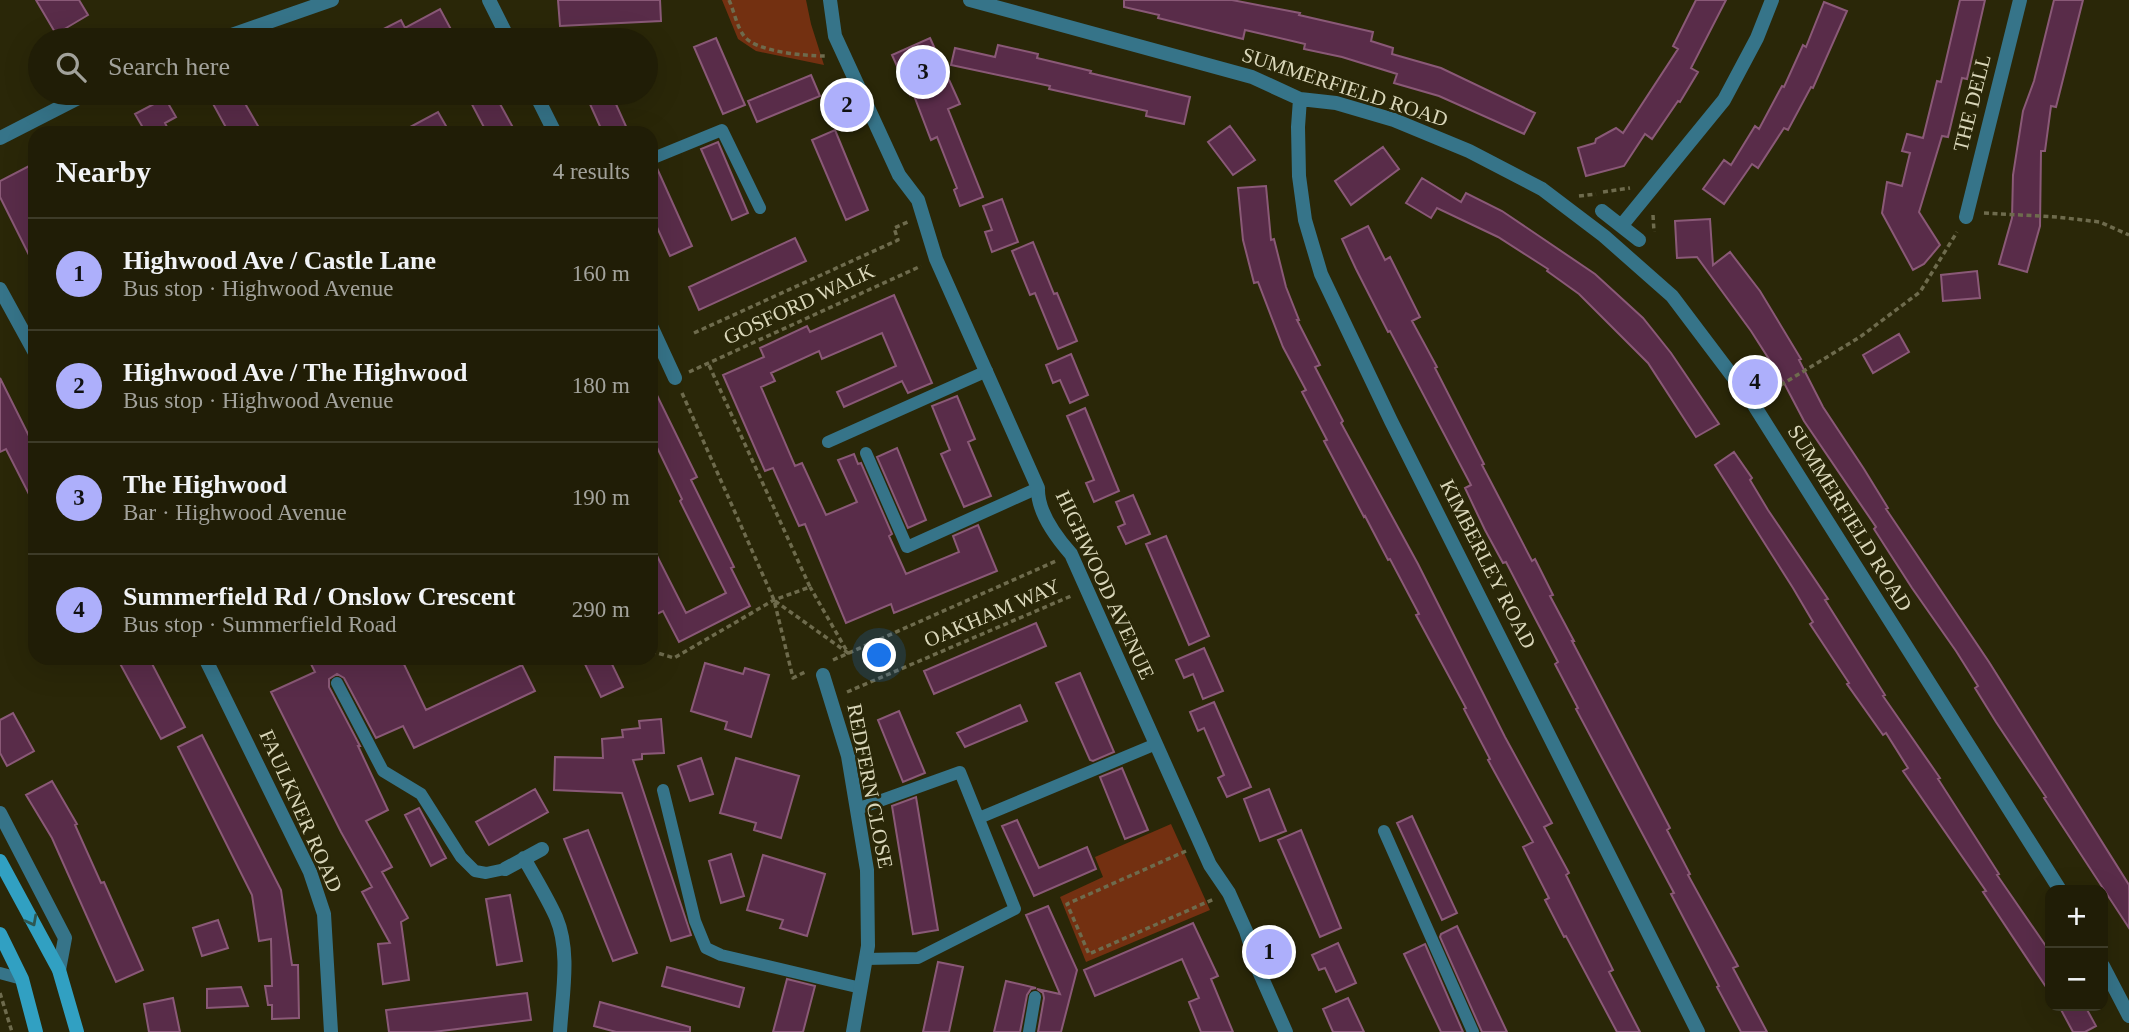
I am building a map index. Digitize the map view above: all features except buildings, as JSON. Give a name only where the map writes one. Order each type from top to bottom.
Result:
[{"type":"main road","points":[[0,861],[59,970],[77,1032]]},
{"type":"main road","points":[[0,934],[22,979],[36,1032]]},
{"type":"street","points":[[252,28],[332,0]]},
{"type":"street","points":[[489,0],[503,28]]},
{"type":"street","name":"HIGHWOOD AVENUE","points":[[830,0],[835,36],[899,175],[918,200],[936,259],[1038,488],[1038,499],[1055,536],[1071,554],[1201,845],[1229,893],[1286,1032]]},
{"type":"street","name":"SUMMERFIELD ROAD","points":[[970,0],[1252,77],[1300,99],[1336,103],[1394,120],[1469,151],[1542,189],[1604,236],[1671,296],[1752,402],[2057,885]]},
{"type":"street","points":[[1622,225],[1724,100],[1757,38],[1772,0]]},
{"type":"street","name":"THE DELL","points":[[1967,214],[2020,0]]},
{"type":"street","name":"KIMBERLEY ROAD","points":[[1300,99],[1299,176],[1305,220],[1321,274],[1391,421],[1698,1032]]},
{"type":"street","points":[[0,138],[65,105]]},
{"type":"street","points":[[541,105],[552,126]]},
{"type":"street","points":[[1602,211],[1639,240]]},
{"type":"street","points":[[0,289],[28,340]]},
{"type":"street","points":[[658,341],[675,378]]},
{"type":"street","name":"FAULKNER ROAD","points":[[213,665],[310,872],[324,914],[331,1032]]},
{"type":"street","name":"REDFERN CLOSE","points":[[821,670],[832,698],[848,756],[867,870],[868,946],[853,1032]]},
{"type":"street","points":[[0,813],[65,938],[59,970]]},
{"type":"street","points":[[505,869],[542,849]]},
{"type":"street","points":[[524,858],[557,919],[564,982],[560,1032]]},
{"type":"street","points":[[2108,976],[2129,1016]]},
{"type":"lane","points":[[658,156],[722,130],[760,208]]},
{"type":"lane","points":[[828,442],[987,371]]},
{"type":"lane","points":[[866,453],[907,547],[1038,488]]},
{"type":"lane","points":[[337,683],[383,771],[421,794],[461,857],[475,872],[505,869]]},
{"type":"lane","points":[[979,818],[1156,744]]},
{"type":"lane","points":[[857,809],[960,772],[1015,909],[918,958],[865,959]]},
{"type":"lane","points":[[663,790],[695,922],[706,948],[721,956],[861,988]]},
{"type":"lane","points":[[1384,831],[1473,1032]]},
{"type":"lane","points":[[0,973],[22,979]]},
{"type":"lane","points":[[1029,1032],[1035,997]]},
{"type":"path","points":[[729,0],[745,37],[760,47],[809,56],[844,57]]},
{"type":"path","points":[[1752,402],[1860,337],[1920,292],[1967,214],[2057,217],[2100,222],[2129,235]]},
{"type":"path","name":"GOSFORD WALK","points":[[694,332],[898,240],[894,228],[924,216]]},
{"type":"path","name":"GOSFORD WALK","points":[[675,378],[936,259]]},
{"type":"path","points":[[708,363],[810,587],[848,653]]},
{"type":"path","points":[[675,378],[774,600],[793,678],[821,670],[848,653],[1071,554]]},
{"type":"path","points":[[658,653],[674,657],[774,600],[810,587]]},
{"type":"path","name":"OAKHAM WAY","points":[[832,698],[1086,590]]},
{"type":"path","points":[[774,600],[848,653]]},
{"type":"path","points":[[1201,845],[1067,904],[1089,954],[1229,893]]},
{"type":"path","points":[[0,993],[12,1032]]},
{"type":"shaded area","points":[[722,0],[806,0],[824,65],[756,51],[738,39]]},
{"type":"shaded area","points":[[1171,824],[1210,910],[1086,962],[1060,897],[1103,877],[1095,857]]},
{"type":"place","name":"The Highwood","points":[[923,72]]},
{"type":"place","name":"Highwood Ave / The Highwood","points":[[847,105]]},
{"type":"place","name":"Summerfield Rd / Onslow Crescent","points":[[1755,382]]},
{"type":"place","name":"Highwood Ave / Castle Lane","points":[[1269,952]]}]
